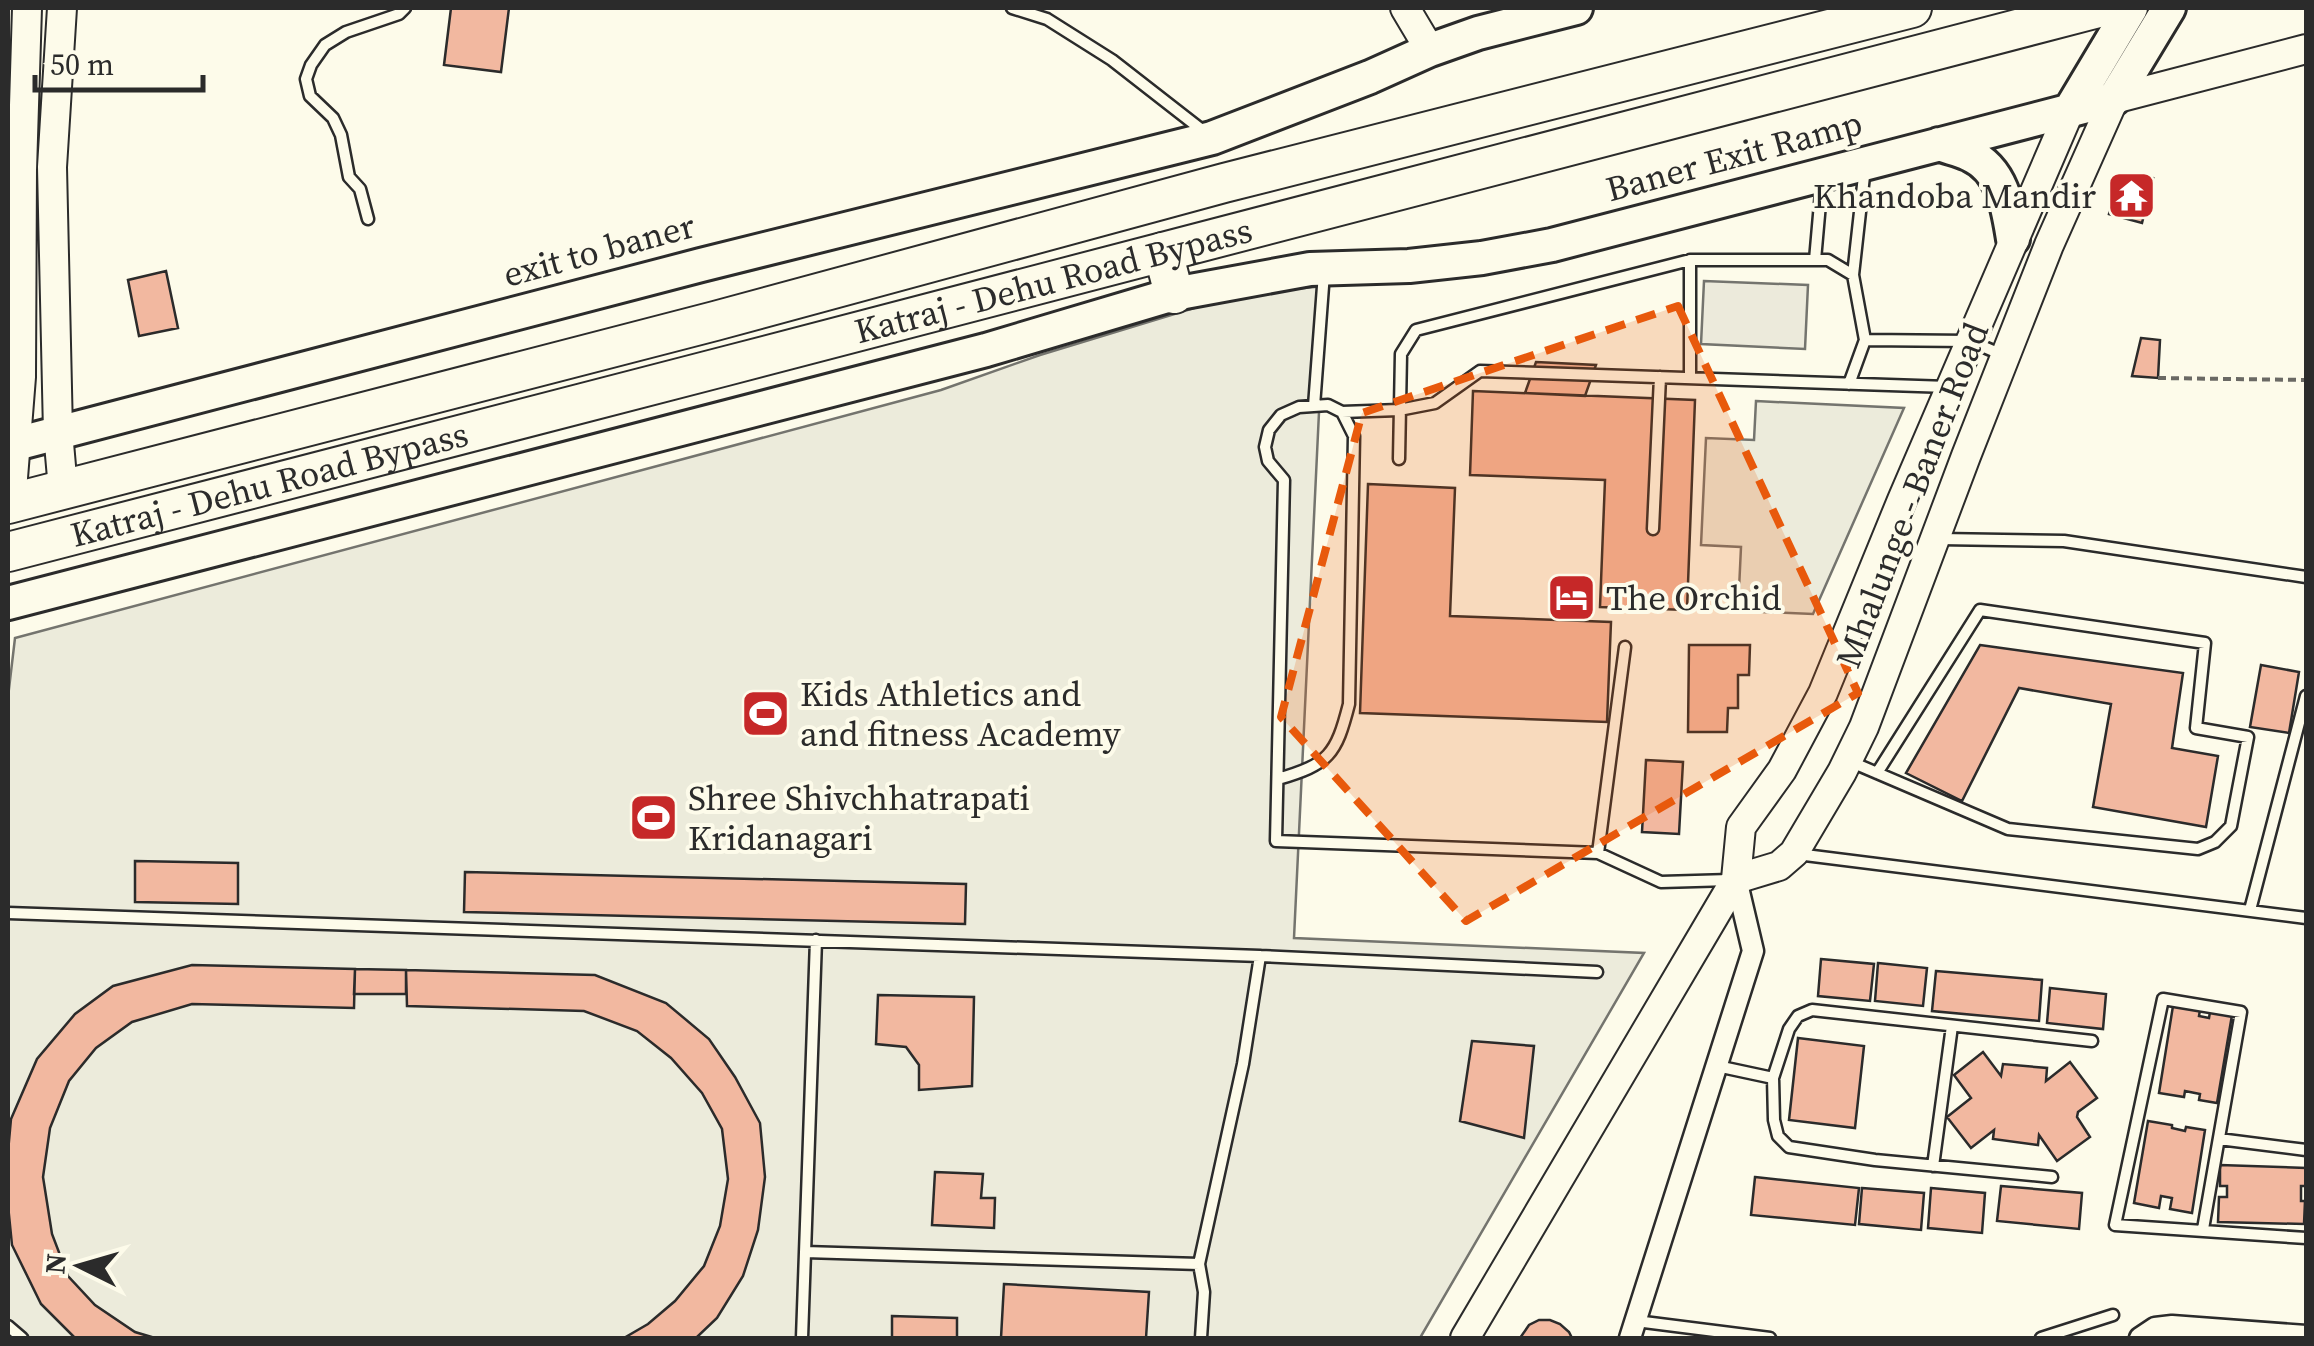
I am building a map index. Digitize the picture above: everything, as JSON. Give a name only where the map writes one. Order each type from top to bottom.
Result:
[{"type":"highway","name":"Katraj - Dehu Road Bypass","points":[[9,503],[734,316],[1224,183],[1912,8]]},
{"type":"highway","name":"Katraj - Dehu Road Bypass","points":[[8,552],[2098,8]]},
{"type":"highway","points":[[1163,252],[1174,294]]},
{"type":"main road","points":[[9,503],[11,445],[21,376],[15,170],[27,8]]},
{"type":"main road","points":[[62,8],[52,167],[58,432],[63,489]]},
{"type":"main road","points":[[1405,8],[1430,50]]},
{"type":"main road","points":[[1224,183],[1212,138],[1532,13],[1576,8]]},
{"type":"main road","points":[[2070,110],[2131,8]]},
{"type":"main road","points":[[2114,98],[2169,8]]},
{"type":"main road","name":"Baner Exit Ramp","points":[[8,603],[986,350],[1174,294],[1310,268],[1409,266],[1552,244],[2306,48]]},
{"type":"main road","name":"Mhalunge - Baner Road","points":[[1794,853],[1864,727],[2005,356],[2114,98]]},
{"type":"main road","name":"Mhalunge - Baner Road","points":[[1465,1338],[1736,880],[1741,827],[1782,770],[1824,694],[1902,500],[2070,110]]},
{"type":"main road","name":"exit to baner","points":[[11,445],[701,264],[1212,138]]},
{"type":"main road","points":[[1939,144],[1973,156],[2001,185],[2013,240]]},
{"type":"main road","points":[[292,478],[302,527]]},
{"type":"main road","points":[[1902,500],[1939,528]]},
{"type":"main road","points":[[1736,880],[1780,866],[1794,853]]},
{"type":"street","points":[[1633,1330],[1753,952],[1736,880]]},
{"type":"street","points":[[2140,1338],[2155,1328],[2172,1326],[2306,1336]]},
{"type":"lane","points":[[368,218],[360,189],[348,177],[341,136],[332,118],[310,96],[306,79],[325,45],[346,32],[406,8]]},
{"type":"lane","points":[[1012,8],[1047,19],[1112,60],[1212,138]]},
{"type":"lane","points":[[1849,384],[1865,340],[1853,276],[1865,163]]},
{"type":"lane","points":[[1815,260],[1822,174]]},
{"type":"lane","points":[[1398,459],[1401,354],[1416,330],[1690,260],[1828,260],[1853,276]]},
{"type":"lane","points":[[1690,260],[1690,378]]},
{"type":"lane","points":[[1314,406],[1324,268]]},
{"type":"lane","points":[[1865,340],[1970,341],[2005,356]]},
{"type":"lane","points":[[1736,880],[1661,882],[1598,853],[1276,841],[1284,480],[1268,461],[1265,447],[1269,430],[1281,415],[1299,407],[1328,405],[1342,412],[1400,410],[1435,403],[1480,370],[1950,387]]},
{"type":"lane","points":[[1653,529],[1660,377]]},
{"type":"lane","points":[[1278,779],[1305,771],[1328,757],[1338,741],[1349,704],[1354,436],[1342,412]]},
{"type":"lane","points":[[1939,528],[2064,541],[2306,576]]},
{"type":"lane","points":[[1848,761],[2008,829],[2198,848],[2215,842],[2231,826],[2248,737],[2196,728],[2206,643],[1980,610],[1877,773]]},
{"type":"lane","points":[[1598,853],[1625,648]]},
{"type":"lane","points":[[2250,910],[2306,696]]},
{"type":"lane","points":[[1794,853],[2306,918]]},
{"type":"lane","points":[[8,913],[1260,956],[1597,972]]},
{"type":"lane","points":[[802,1338],[816,940]]},
{"type":"lane","points":[[1201,1338],[1204,1292],[1198,1264],[1243,1064],[1260,956]]},
{"type":"lane","points":[[2203,1229],[2240,1012],[2162,999],[2115,1225],[2306,1238]]},
{"type":"lane","points":[[2052,1177],[1789,1147],[1778,1136],[1774,1120],[1773,1078],[1789,1029],[1798,1016],[1812,1010],[2092,1041]]},
{"type":"lane","points":[[1933,1166],[1952,1026]]},
{"type":"lane","points":[[1717,1066],[1773,1078]]},
{"type":"lane","points":[[2219,1139],[2306,1150]]},
{"type":"lane","points":[[805,1252],[1198,1264]]},
{"type":"lane","points":[[2041,1338],[2113,1314]]},
{"type":"lane","points":[[8,1326],[22,1338]]},
{"type":"lane","points":[[1633,1330],[1770,1338]]},
{"type":"path","points":[[2158,378],[2306,380]]},
{"type":"highlighted area","points":[[1678,306],[1858,693],[1466,921],[1281,717],[1362,413]]},
{"type":"shaded area","points":[[1704,281],[1808,285],[1805,349],[1701,344]]},
{"type":"shaded area","name":"Shree Shivchhatrapati Kridanagari","points":[[1325,286],[1294,938],[1644,953],[1420,1338],[8,1338],[8,697],[15,638],[941,390],[1040,355],[1240,294]]},
{"type":"shaded area","points":[[1756,401],[1904,408],[1813,614],[1738,611],[1741,547],[1701,545],[1706,438],[1754,440]]},
{"type":"building","points":[[451,8],[509,8],[501,72],[444,65]]},
{"type":"building","name":"Khandoba Mandir","points":[[2118,175],[2153,178],[2142,223],[2109,214]]},
{"type":"building","points":[[166,271],[178,328],[139,336],[128,280]]},
{"type":"building","points":[[2141,338],[2160,340],[2158,378],[2132,376]]},
{"type":"building","points":[[1536,362],[1596,365],[1585,396],[1525,393]]},
{"type":"building","points":[[1473,391],[1695,400],[1687,610],[1600,607],[1605,480],[1470,475]]},
{"type":"building","points":[[1368,484],[1455,488],[1450,616],[1611,622],[1607,722],[1360,713]]},
{"type":"building","points":[[1689,645],[1750,645],[1749,675],[1738,675],[1738,708],[1728,708],[1727,732],[1688,732]]},
{"type":"building","points":[[1980,645],[2183,673],[2172,748],[2218,756],[2206,827],[2093,807],[2111,704],[2019,688],[1962,801],[1906,773]]},
{"type":"building","points":[[2261,665],[2299,672],[2289,733],[2250,727]]},
{"type":"building","points":[[1646,760],[1683,762],[1679,834],[1642,832]]},
{"type":"building","points":[[135,861],[238,863],[238,904],[135,902]]},
{"type":"building","points":[[465,872],[966,884],[965,924],[464,912]]},
{"type":"building","points":[[1821,959],[1874,964],[1870,1001],[1818,996]]},
{"type":"building","points":[[1878,963],[1927,968],[1923,1006],[1875,1001]]},
{"type":"building","points":[[192,965],[355,969],[354,1008],[192,1004],[132,1022],[96,1048],[69,1081],[50,1128],[43,1177],[52,1234],[68,1276],[95,1305],[135,1332],[155,1338],[75,1338],[41,1304],[12,1245],[8,1205],[11,1119],[37,1059],[75,1014],[113,986]]},
{"type":"building","points":[[355,969],[406,970],[406,994],[354,994]]},
{"type":"building","points":[[406,970],[595,975],[666,1003],[709,1039],[760,1123],[765,1177],[758,1230],[743,1276],[717,1318],[696,1338],[624,1338],[675,1301],[704,1266],[720,1226],[728,1179],[722,1129],[702,1093],[671,1058],[637,1031],[584,1011],[407,1006]]},
{"type":"building","points":[[1936,971],[2042,980],[2039,1021],[1932,1011]]},
{"type":"building","points":[[2050,988],[2106,994],[2103,1029],[2047,1023]]},
{"type":"building","points":[[878,995],[974,997],[972,1086],[919,1090],[919,1065],[906,1047],[876,1044]]},
{"type":"building","points":[[2173,1006],[2200,1010],[2199,1016],[2209,1018],[2210,1012],[2232,1015],[2217,1103],[2199,1100],[2200,1094],[2185,1091],[2184,1097],[2159,1093]]},
{"type":"building","points":[[1798,1038],[1864,1046],[1855,1128],[1789,1120]]},
{"type":"building","points":[[1472,1041],[1534,1046],[1524,1138],[1460,1121]]},
{"type":"building","points":[[1983,1052],[2001,1076],[2003,1064],[2047,1068],[2046,1081],[2070,1062],[2097,1098],[2077,1117],[2090,1137],[2057,1161],[2039,1135],[2038,1145],[1993,1139],[1994,1130],[1971,1148],[1947,1117],[1971,1098],[1954,1075]]},
{"type":"building","points":[[2148,1121],[2185,1131],[2186,1127],[2205,1130],[2192,1213],[2170,1209],[2172,1198],[2161,1196],[2159,1208],[2134,1203]]},
{"type":"building","points":[[2220,1165],[2306,1168],[2306,1186],[2301,1186],[2304,1224],[2218,1222],[2219,1197],[2227,1197],[2227,1186],[2220,1186]]},
{"type":"building","points":[[935,1172],[983,1174],[981,1198],[995,1198],[994,1228],[932,1225]]},
{"type":"building","points":[[1755,1177],[1859,1188],[1855,1225],[1751,1215]]},
{"type":"building","points":[[2001,1186],[2082,1193],[2079,1229],[1997,1221]]},
{"type":"building","points":[[1862,1188],[1924,1193],[1921,1230],[1859,1224]]},
{"type":"building","points":[[1931,1188],[1985,1193],[1982,1233],[1928,1228]]},
{"type":"building","points":[[1004,1284],[1149,1292],[1146,1338],[1001,1338]]},
{"type":"building","points":[[892,1316],[957,1318],[957,1338],[892,1338]]},
{"type":"building","points":[[1539,1320],[1560,1324],[1572,1338],[1520,1338],[1529,1325]]},
{"type":"place","name":"Khandoba Mandir","points":[[2131,196]]},
{"type":"place","name":"The Orchid","points":[[1571,598]]},
{"type":"place","name":"Kids Athletics and and fitness Academy","points":[[765,714]]},
{"type":"place","name":"Shree Shivchhatrapati Kridanagari","points":[[653,818]]}]
